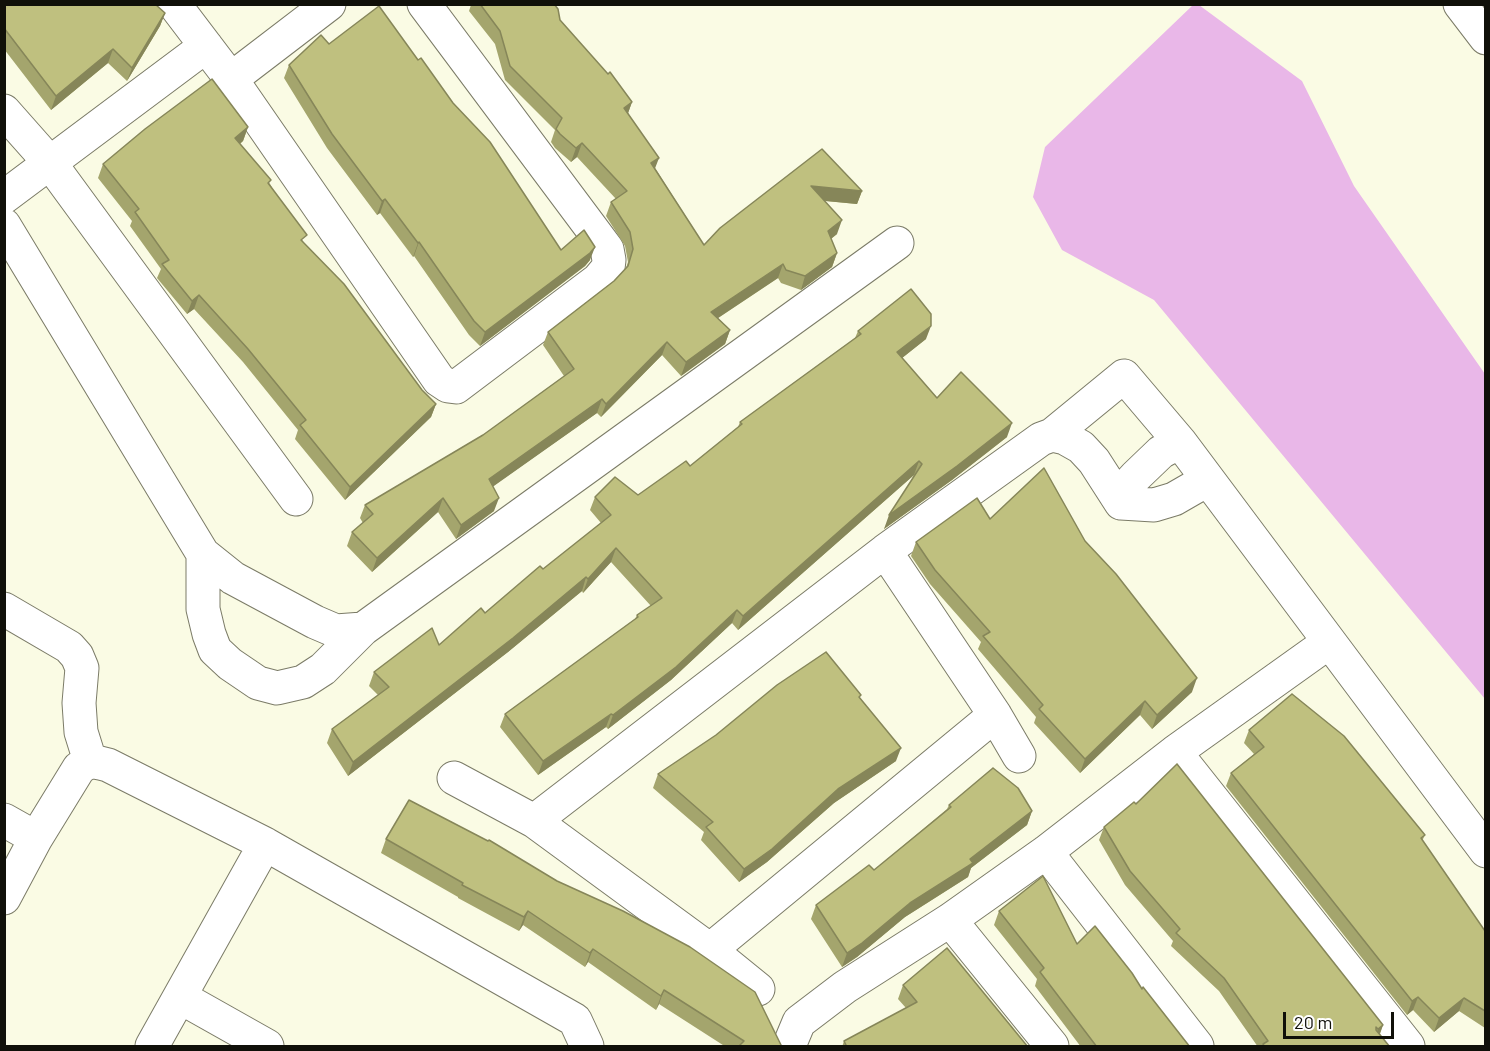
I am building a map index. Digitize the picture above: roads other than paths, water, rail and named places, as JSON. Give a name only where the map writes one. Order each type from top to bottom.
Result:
[{"type":"main road","points":[[231,79],[329,4]]},
{"type":"main road","points":[[179,6],[439,380],[448,386],[459,386],[598,280],[608,268],[609,260],[607,249],[424,4]]},
{"type":"main road","points":[[1460,4],[1485,38]]},
{"type":"main road","points":[[4,197],[206,46]]},
{"type":"main road","points":[[4,111],[50,163],[296,499]]},
{"type":"main road","points":[[4,225],[202,554],[232,578],[315,622],[336,631],[363,629]]},
{"type":"main road","points":[[202,554],[204,609],[208,634],[215,650],[230,664],[258,682],[277,688],[303,682],[322,669],[363,629],[897,243]]},
{"type":"main road","points":[[534,821],[885,551],[1041,439],[1052,435],[1124,376],[1180,442],[1485,851]]},
{"type":"main road","points":[[1052,435],[1065,438],[1081,447],[1094,461],[1121,503]]},
{"type":"main road","points":[[1121,503],[1125,488],[1136,476],[1161,452],[1180,442]]},
{"type":"main road","points":[[1121,503],[1154,505],[1174,499],[1207,480]]},
{"type":"main road","points":[[885,551],[995,715],[1019,756]]},
{"type":"main road","points":[[4,609],[69,647],[76,656],[82,668],[79,703],[81,732],[90,762]]},
{"type":"main road","points":[[789,1047],[799,1022],[845,987],[950,920],[1046,852],[1175,752],[1329,642]]},
{"type":"main road","points":[[710,950],[995,715]]},
{"type":"main road","points":[[1175,752],[1408,1047]]},
{"type":"main road","points":[[4,898],[36,838],[79,768],[90,762],[108,765],[265,844],[575,1020],[587,1047]]},
{"type":"main road","points":[[454,778],[534,821],[710,950],[758,989]]},
{"type":"main road","points":[[4,820],[36,838]]},
{"type":"main road","points":[[152,1047],[265,844]]},
{"type":"main road","points":[[1046,852],[1197,1047]]},
{"type":"main road","points":[[950,920],[1052,1047]]},
{"type":"main road","points":[[180,997],[267,1047]]}]
